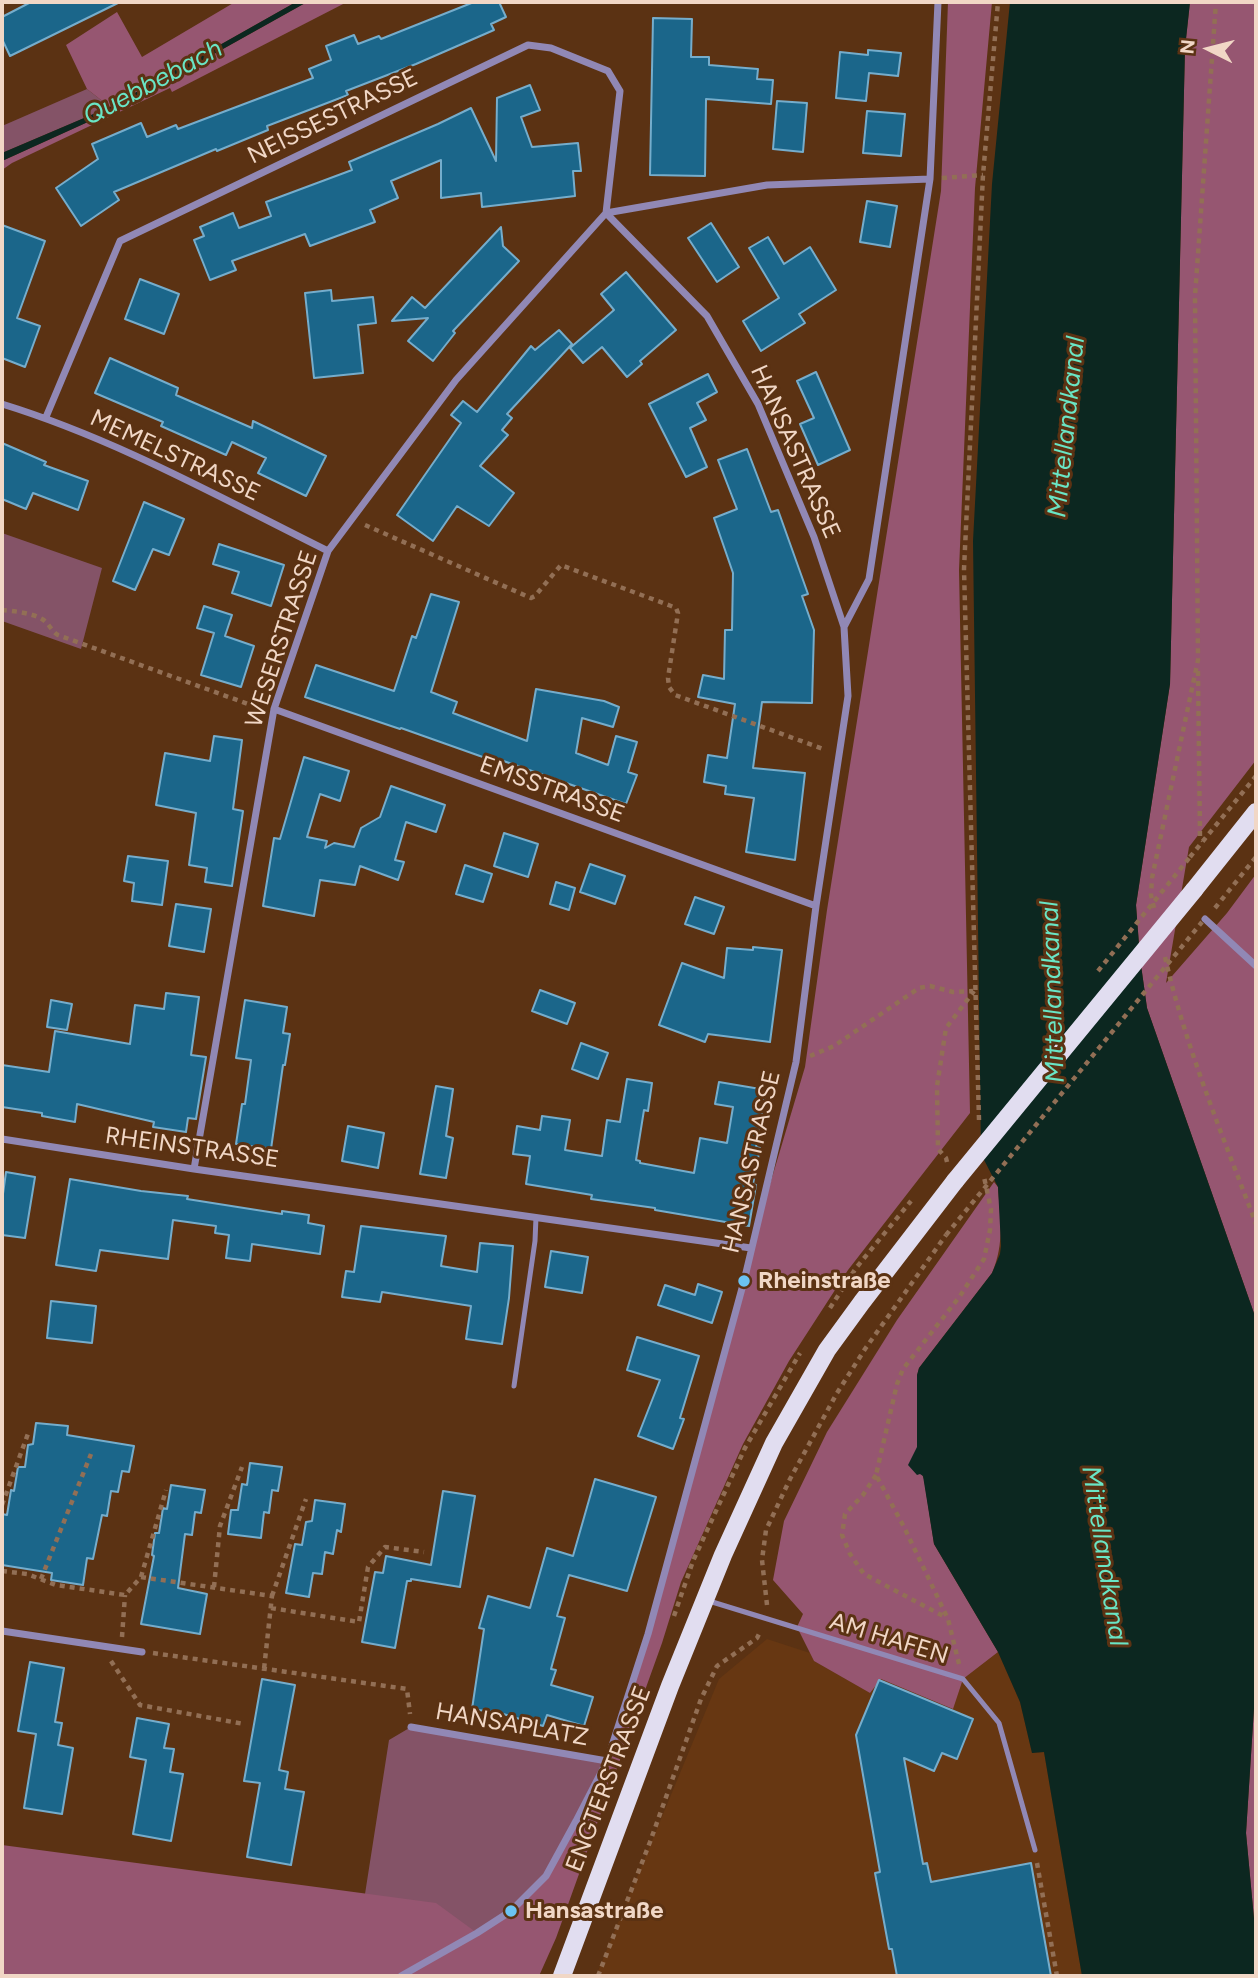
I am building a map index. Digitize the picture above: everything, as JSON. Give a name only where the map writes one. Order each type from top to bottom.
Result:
[{"type":"main road","name":"ENGTERSTRASSE","points":[[562,1976],[670,1686],[723,1555],[774,1443],[827,1350],[952,1184],[1256,812]]},
{"type":"street","name":"HANSASTRASSE","points":[[845,626],[869,579],[930,179],[938,2]]},
{"type":"street","name":"NEISSESTRASSE","points":[[46,418],[120,241],[528,45],[551,48],[608,71],[620,91],[606,213]]},
{"type":"street","points":[[606,213],[767,185],[930,179]]},
{"type":"street","name":"HANSASTRASSE","points":[[401,1976],[511,1911],[546,1875],[607,1761],[648,1634],[751,1248],[796,1062],[816,906],[848,696],[845,626],[814,537],[751,393],[707,316],[606,213]]},
{"type":"street","name":"WESERSTRASSE","points":[[194,1169],[274,709],[328,551],[456,380],[606,213]]},
{"type":"street","name":"MEMELSTRASSE","points":[[2,404],[46,418],[139,457],[328,551]]},
{"type":"street","name":"EMSSTRASSE","points":[[274,709],[816,906]]},
{"type":"street","points":[[1204,921],[1256,966]]},
{"type":"street","name":"RHEINSTRASSE","points":[[2,1139],[751,1248]]},
{"type":"street","points":[[2,1631],[142,1652]]},
{"type":"street","name":"HANSAPLATZ","points":[[411,1727],[607,1761]]},
{"type":"lane","points":[[514,1386],[535,1241],[536,1217]]},
{"type":"lane","name":"AM HAFEN","points":[[706,1600],[963,1679],[999,1723],[1035,1850]]},
{"type":"path","points":[[979,1133],[964,569],[983,175],[998,2]]},
{"type":"path","points":[[1203,841],[1200,837],[1195,296],[1216,2]]},
{"type":"path","points":[[930,179],[983,175]]},
{"type":"path","points":[[352,519],[531,598],[561,565],[676,608],[678,613],[668,678],[669,687],[675,695],[840,755]]},
{"type":"path","points":[[2,610],[38,617],[58,635],[248,704],[274,709]]},
{"type":"path","points":[[1154,908],[1151,895],[1152,878],[1198,660]]},
{"type":"path","points":[[1191,857],[1256,776]]},
{"type":"path","points":[[598,1976],[701,1699],[717,1666],[757,1638],[766,1619],[768,1601],[762,1560],[766,1530],[836,1393],[946,1235],[1256,857]]},
{"type":"path","points":[[1163,949],[1186,1037],[1256,1224]]},
{"type":"path","points":[[796,1062],[834,1046],[919,988],[930,986],[953,992],[974,991]]},
{"type":"path","points":[[952,1184],[946,1158],[938,1149],[937,1086],[946,1028],[974,991]]},
{"type":"path","points":[[948,1619],[864,1574],[850,1554],[842,1535],[845,1514],[863,1495],[876,1475],[897,1384],[903,1369],[960,1296],[984,1259],[991,1209],[983,1171]]},
{"type":"path","points":[[2,1505],[29,1431]]},
{"type":"path","points":[[41,1579],[91,1454]]},
{"type":"path","points":[[214,1587],[220,1526],[242,1467]]},
{"type":"path","points":[[876,1475],[948,1619],[963,1679]]},
{"type":"path","points":[[121,1649],[125,1595],[141,1577],[166,1490]]},
{"type":"path","points":[[264,1669],[272,1596],[306,1499]]},
{"type":"path","points":[[271,1608],[359,1622],[368,1567],[385,1547],[424,1552]]},
{"type":"path","points":[[2,1571],[27,1574],[56,1585],[125,1595]]},
{"type":"path","points":[[141,1577],[272,1596]]},
{"type":"path","points":[[101,1646],[140,1705],[244,1724]]},
{"type":"path","points":[[142,1652],[407,1689],[411,1727]]},
{"type":"path","points":[[1035,1850],[1057,1976]]},
{"type":"shaded area","points":[[235,2],[296,2],[110,107],[87,89],[66,45],[117,12],[142,57]]},
{"type":"shaded area","points":[[307,2],[347,2],[172,92],[170,88],[2,170],[2,161],[112,111]]},
{"type":"shaded area","points":[[948,2],[992,2],[975,188],[959,570],[970,1113],[848,1270],[789,1361],[743,1444],[681,1582],[662,1643],[556,1938],[539,1976],[2,1976],[2,1845],[436,1903],[477,1933],[515,1907],[546,1876],[607,1761],[648,1634],[751,1248],[805,1067],[827,910],[941,191]]},
{"type":"shaded area","points":[[1190,2],[1256,2],[1256,760],[1189,847],[1166,983],[1227,913],[1256,874],[1256,1319],[1147,1008],[1136,905],[1170,684],[1185,48]]},
{"type":"shaded area","points":[[87,89],[110,107],[2,153],[2,126]]},
{"type":"shaded area","points":[[2,533],[102,568],[81,649],[2,621]]},
{"type":"shaded area","points":[[994,1182],[998,1187],[1001,1230],[999,1251],[992,1273],[919,1368],[917,1376],[917,1457],[924,1479],[934,1544],[998,1652],[963,1679],[953,1709],[881,1679],[870,1693],[814,1661],[797,1627],[803,1614],[773,1580],[784,1521],[827,1432],[897,1320]]},
{"type":"shaded area","points":[[767,1639],[810,1653],[814,1661],[870,1693],[881,1679],[952,1709],[963,1679],[998,1652],[1020,1702],[1032,1753],[1044,1752],[1082,1976],[596,1976],[719,1679]]},
{"type":"shaded area","points":[[1256,1677],[1256,1940],[1246,1833]]},
{"type":"shaded area","points":[[411,1727],[607,1761],[546,1876],[515,1907],[477,1933],[365,1894],[389,1740]]},
{"type":"water","name":"Quebbebach","points":[[296,2],[307,2],[112,111],[2,161],[2,153],[110,107]]},
{"type":"water","name":"Mittellandkanal","points":[[1010,2],[1190,2],[1185,48],[1170,684],[1136,905],[1147,1008],[1256,1319],[1256,1677],[1246,1833],[1256,1940],[1256,1976],[1082,1976],[1044,1752],[1032,1753],[1020,1702],[998,1652],[934,1544],[923,1476],[917,1475],[908,1465],[917,1447],[919,1368],[992,1273],[1001,1246],[998,1187],[981,1154],[973,541],[992,184]]},
{"type":"building","points":[[31,2],[120,2],[10,56],[2,39],[2,17]]},
{"type":"building","points":[[474,2],[499,2],[506,17],[491,24],[494,30],[346,91],[348,95],[267,126],[268,130],[114,192],[119,200],[81,226],[56,188],[98,159],[92,144],[141,123],[147,137],[176,125],[178,129],[313,78],[309,69],[331,60],[326,46],[354,35],[358,44],[379,36],[381,39]]},
{"type":"building","points":[[653,18],[692,19],[691,57],[709,57],[709,65],[758,69],[757,79],[773,80],[771,104],[706,99],[705,176],[650,175]]},
{"type":"building","points":[[868,50],[901,53],[898,76],[869,73],[866,101],[836,98],[840,52],[868,55]]},
{"type":"building","points":[[530,85],[540,110],[521,117],[532,147],[578,143],[581,171],[573,171],[575,196],[482,207],[481,193],[441,198],[441,160],[391,181],[398,198],[370,210],[375,222],[310,246],[305,234],[232,261],[236,270],[210,280],[194,240],[204,236],[200,227],[233,213],[239,228],[271,216],[266,202],[352,170],[349,162],[471,108],[496,161],[497,98]]},
{"type":"building","points":[[777,101],[807,103],[803,152],[773,149]]},
{"type":"building","points":[[867,111],[905,114],[901,156],[863,153]]},
{"type":"building","points":[[867,201],[897,206],[890,247],[860,242]]},
{"type":"building","points":[[711,223],[739,267],[717,282],[688,238]]},
{"type":"building","points":[[2,225],[45,241],[17,318],[40,326],[25,367],[2,358]]},
{"type":"building","points":[[501,227],[503,246],[519,261],[453,331],[455,333],[433,361],[408,341],[428,318],[392,321],[412,297],[425,308]]},
{"type":"building","points":[[768,237],[784,264],[810,247],[836,290],[799,314],[805,323],[761,351],[743,321],[779,298],[749,248]]},
{"type":"building","points":[[626,272],[676,330],[640,361],[642,364],[627,377],[602,347],[583,363],[570,348],[614,310],[601,294]]},
{"type":"building","points":[[140,279],[179,294],[164,334],[125,319]]},
{"type":"building","points":[[331,290],[332,301],[373,297],[376,323],[358,325],[363,373],[314,378],[305,293]]},
{"type":"building","points":[[559,330],[572,344],[507,414],[512,418],[502,430],[508,435],[480,466],[514,493],[489,526],[457,506],[433,541],[397,515],[461,423],[451,415],[463,401],[477,412],[531,346],[535,350]]},
{"type":"building","points":[[110,358],[178,388],[176,395],[252,428],[253,421],[326,456],[306,496],[258,473],[266,458],[232,442],[226,455],[161,426],[163,422],[95,393]]},
{"type":"building","points":[[816,372],[850,450],[818,465],[800,424],[814,418],[797,381]]},
{"type":"building","points":[[708,374],[717,392],[697,403],[706,420],[690,428],[707,467],[686,477],[649,404]]},
{"type":"building","points":[[2,443],[46,462],[44,465],[88,481],[78,510],[33,493],[26,509],[2,499]]},
{"type":"building","points":[[747,449],[771,512],[778,510],[808,594],[802,596],[814,630],[812,703],[762,702],[753,768],[805,773],[795,860],[746,852],[754,798],[725,794],[726,786],[704,782],[708,755],[727,758],[735,704],[698,697],[703,675],[724,679],[725,630],[732,630],[733,573],[714,518],[737,509],[718,460]]},
{"type":"building","points":[[144,502],[184,519],[169,555],[153,549],[135,590],[113,581]]},
{"type":"building","points":[[219,544],[284,565],[271,606],[232,593],[239,572],[213,564]]},
{"type":"building","points":[[431,594],[459,602],[431,692],[457,702],[453,713],[527,741],[536,689],[604,701],[619,707],[613,727],[582,718],[576,753],[608,765],[616,736],[637,742],[628,772],[637,775],[626,804],[495,758],[494,761],[305,697],[316,665],[394,691],[412,636],[416,638]]},
{"type":"building","points":[[204,606],[232,615],[225,636],[254,646],[241,687],[201,675],[214,633],[197,628]]},
{"type":"building","points":[[214,736],[242,740],[233,809],[243,811],[232,886],[205,882],[207,868],[189,865],[196,813],[156,805],[165,753],[210,761]]},
{"type":"building","points":[[304,757],[349,771],[340,801],[320,794],[307,837],[327,841],[325,848],[334,843],[354,847],[361,828],[380,817],[391,786],[445,805],[436,832],[406,822],[395,860],[404,862],[398,880],[360,866],[355,885],[320,880],[314,916],[263,906],[274,838],[280,839]]},
{"type":"building","points":[[504,833],[538,844],[528,877],[494,866]]},
{"type":"building","points":[[128,856],[168,861],[162,905],[132,901],[134,883],[124,881]]},
{"type":"building","points":[[590,864],[625,876],[615,904],[580,892]]},
{"type":"building","points":[[465,865],[492,874],[483,902],[456,894]]},
{"type":"building","points":[[556,882],[575,888],[569,910],[550,904]]},
{"type":"building","points":[[695,897],[724,907],[714,934],[685,924]]},
{"type":"building","points":[[176,904],[211,909],[204,952],[169,946]]},
{"type":"building","points":[[753,947],[782,950],[770,1042],[708,1034],[705,1042],[659,1025],[682,963],[724,978],[727,948],[753,950]]},
{"type":"building","points":[[540,990],[575,1003],[567,1024],[532,1011]]},
{"type":"building","points":[[166,993],[199,997],[191,1055],[206,1057],[196,1119],[188,1118],[186,1132],[153,1127],[154,1122],[77,1104],[75,1122],[42,1116],[42,1113],[2,1107],[2,1065],[49,1072],[55,1031],[130,1044],[135,1005],[164,1009]]},
{"type":"building","points":[[51,1000],[72,1004],[67,1030],[47,1027]]},
{"type":"building","points":[[245,1000],[287,1007],[283,1033],[290,1034],[271,1149],[236,1144],[251,1060],[236,1058]]},
{"type":"building","points":[[581,1043],[608,1053],[598,1079],[572,1069]]},
{"type":"building","points":[[627,1079],[652,1083],[648,1111],[644,1110],[636,1160],[694,1173],[700,1138],[727,1143],[733,1107],[715,1104],[719,1082],[766,1090],[756,1147],[760,1148],[749,1226],[591,1199],[592,1195],[526,1184],[530,1156],[513,1154],[517,1126],[540,1130],[542,1116],[570,1120],[565,1150],[602,1156],[607,1120],[620,1122]]},
{"type":"building","points":[[436,1086],[453,1089],[446,1136],[453,1138],[446,1178],[420,1174]]},
{"type":"building","points":[[348,1126],[384,1133],[378,1168],[342,1161]]},
{"type":"building","points":[[6,1172],[35,1177],[25,1238],[2,1235],[2,1201]]},
{"type":"building","points":[[70,1179],[188,1196],[187,1199],[282,1214],[282,1211],[309,1215],[308,1223],[324,1226],[320,1254],[252,1244],[250,1261],[226,1258],[229,1235],[215,1233],[216,1226],[173,1220],[168,1259],[100,1250],[96,1271],[56,1265]]},
{"type":"building","points":[[361,1226],[446,1236],[441,1266],[477,1272],[480,1243],[513,1246],[502,1344],[466,1339],[471,1306],[382,1292],[380,1302],[342,1297],[346,1271],[354,1272]]},
{"type":"building","points":[[551,1251],[588,1257],[582,1293],[545,1287]]},
{"type":"building","points":[[698,1284],[722,1292],[712,1323],[658,1305],[665,1285],[695,1295]]},
{"type":"building","points":[[51,1301],[96,1306],[92,1343],[47,1338]]},
{"type":"building","points":[[637,1337],[699,1356],[680,1418],[684,1419],[673,1449],[638,1436],[660,1380],[627,1370]]},
{"type":"building","points":[[36,1423],[68,1426],[67,1435],[134,1446],[129,1472],[122,1471],[118,1492],[111,1491],[107,1516],[102,1515],[93,1559],[87,1558],[83,1585],[51,1580],[52,1573],[2,1565],[2,1514],[7,1515],[18,1467],[25,1467],[28,1445],[33,1444]]},
{"type":"building","points":[[250,1463],[282,1467],[278,1491],[272,1490],[269,1513],[264,1512],[261,1538],[228,1534],[231,1510],[238,1510],[242,1484],[247,1485]]},
{"type":"building","points":[[595,1479],[656,1497],[627,1591],[569,1575],[557,1616],[565,1618],[551,1669],[556,1670],[551,1685],[593,1697],[584,1726],[547,1715],[543,1726],[500,1713],[472,1709],[484,1629],[479,1628],[488,1596],[530,1608],[547,1548],[573,1556]]},
{"type":"building","points":[[171,1485],[205,1490],[201,1513],[195,1512],[192,1535],[185,1534],[178,1588],[207,1594],[200,1634],[141,1624],[154,1556],[155,1533],[159,1533],[163,1508],[167,1509]]},
{"type":"building","points":[[443,1491],[475,1496],[460,1587],[411,1579],[407,1581],[395,1648],[362,1642],[375,1572],[383,1573],[386,1556],[431,1565]]},
{"type":"building","points":[[315,1500],[345,1504],[341,1532],[337,1530],[333,1554],[325,1552],[322,1574],[313,1573],[309,1597],[286,1593],[295,1544],[302,1545],[306,1522],[312,1521]]},
{"type":"building","points":[[30,1662],[64,1668],[55,1722],[62,1723],[58,1745],[73,1748],[62,1814],[24,1808],[36,1734],[18,1731]]},
{"type":"building","points":[[262,1679],[295,1685],[279,1770],[288,1772],[285,1789],[304,1792],[291,1865],[247,1857],[260,1783],[244,1781]]},
{"type":"building","points":[[879,1680],[973,1719],[957,1759],[942,1753],[934,1771],[904,1758],[923,1864],[927,1863],[931,1882],[1031,1863],[1051,1976],[897,1976],[892,1949],[889,1949],[875,1873],[880,1872],[856,1735]]},
{"type":"building","points":[[137,1718],[169,1724],[164,1748],[174,1749],[170,1772],[183,1774],[171,1841],[133,1834],[146,1760],[130,1757]]},
{"type":"place","name":"Rheinstraße","points":[[744,1281]]},
{"type":"place","name":"Hansastraße","points":[[511,1911]]}]
